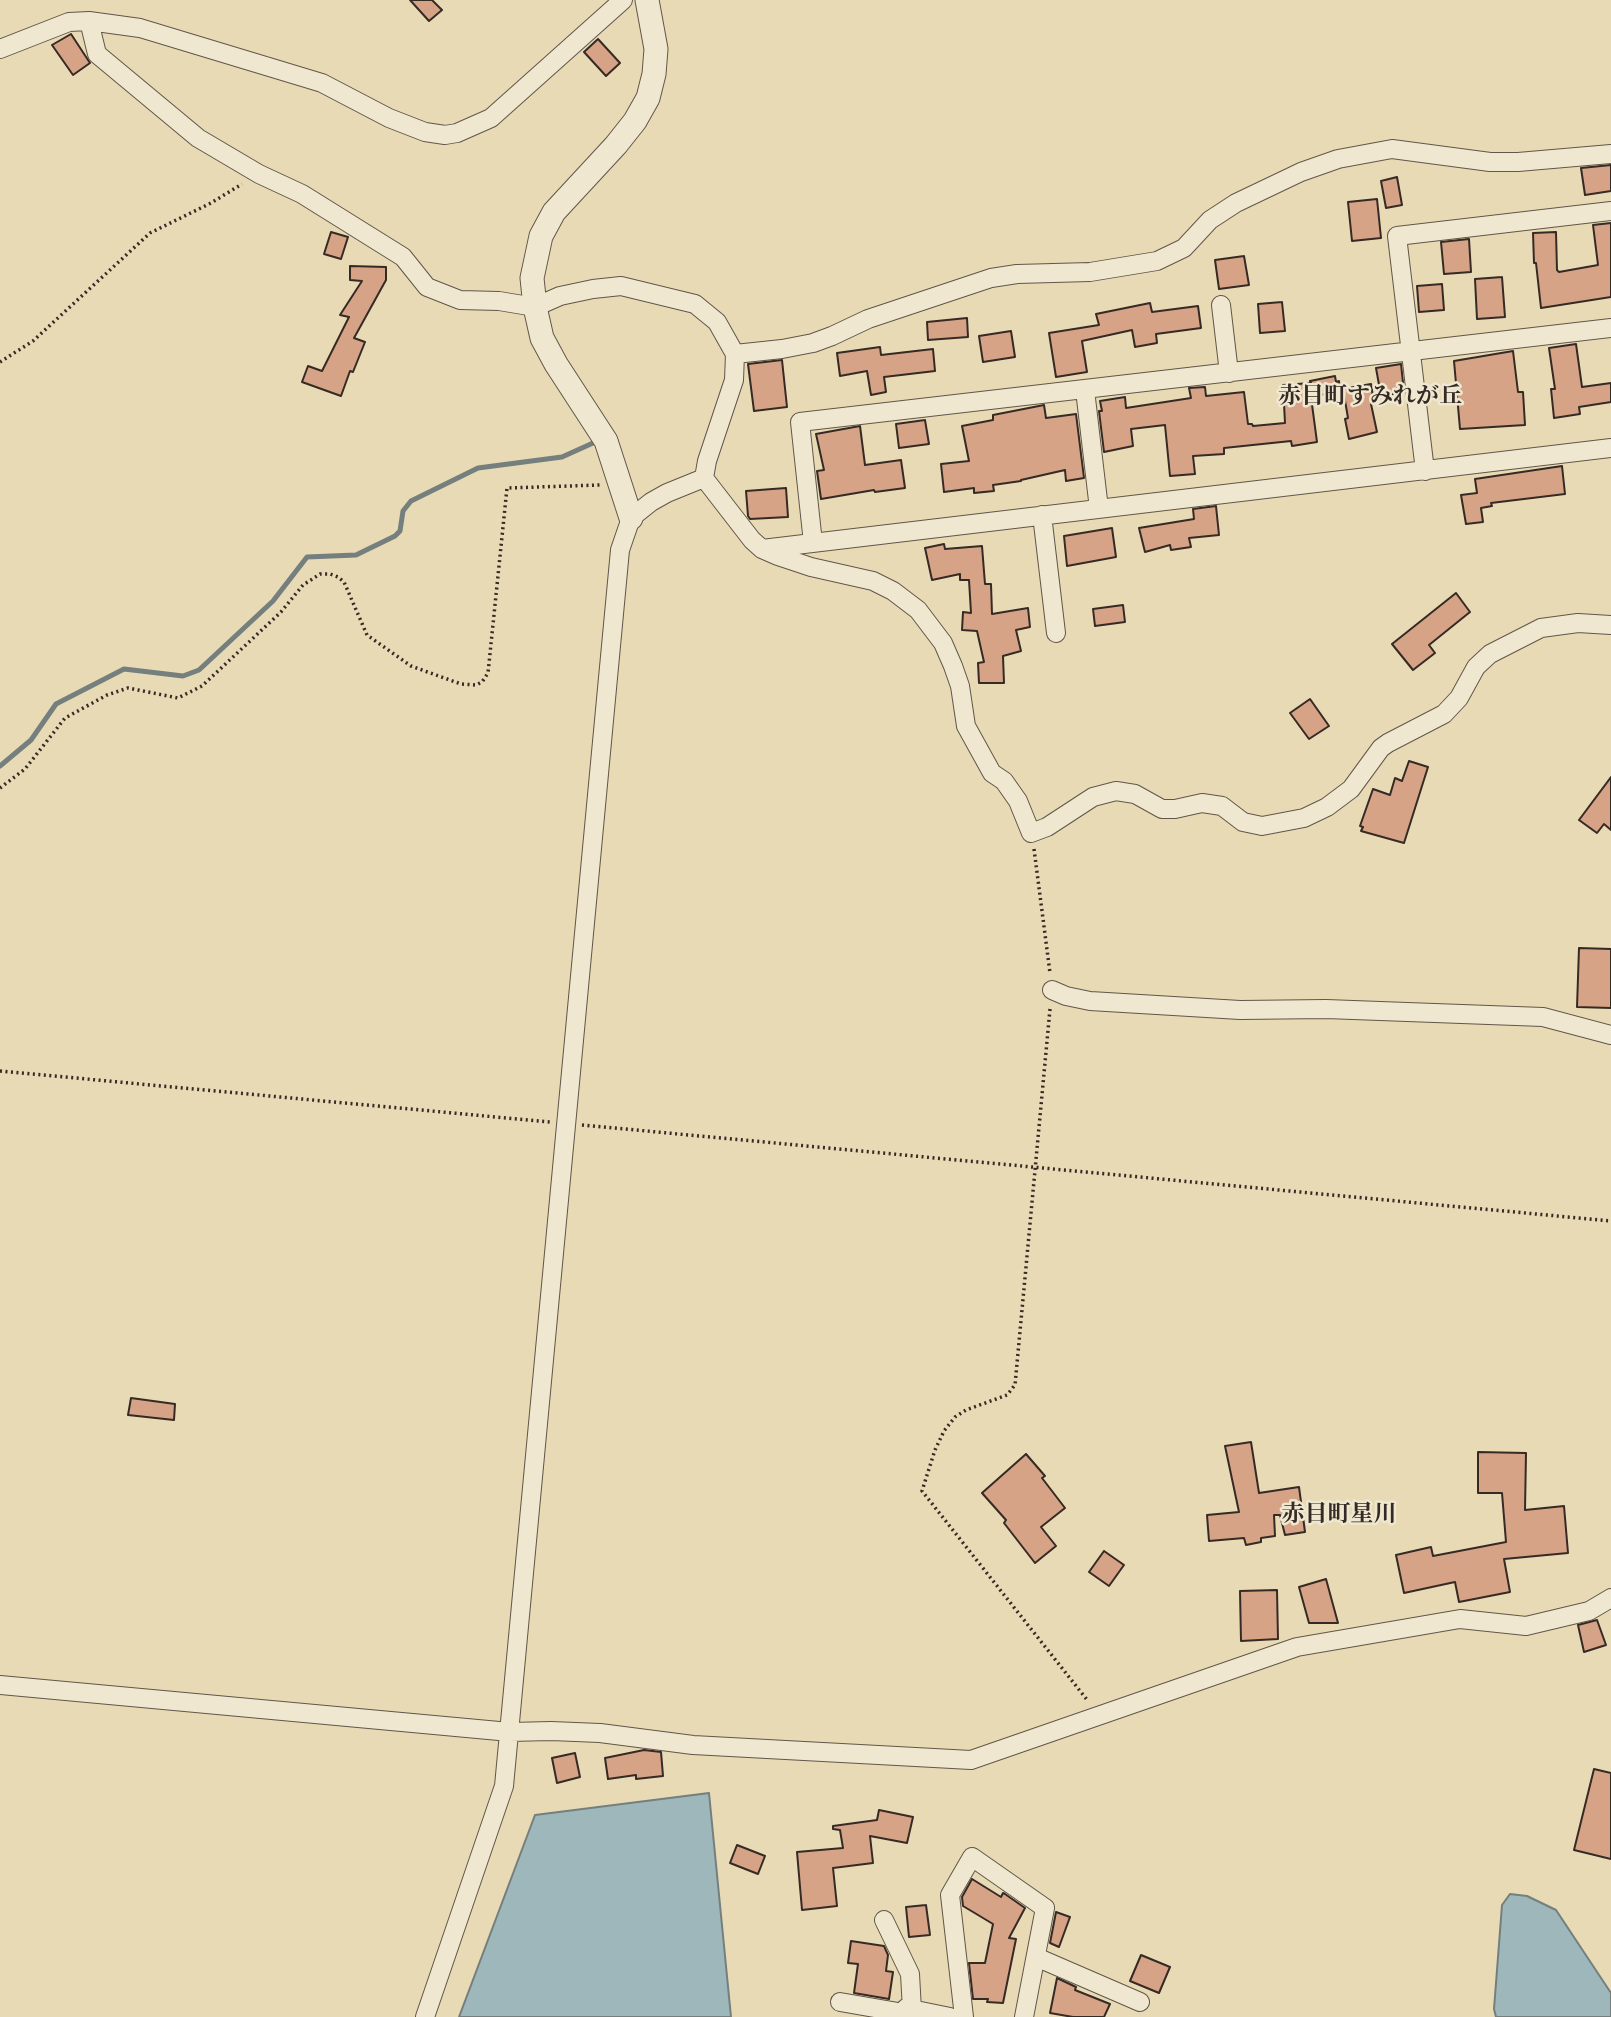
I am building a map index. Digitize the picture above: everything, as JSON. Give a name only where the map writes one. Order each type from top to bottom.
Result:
[{"type":"street","points":[[0,49],[69,22],[89,21],[140,28],[322,83],[389,118],[425,132],[445,135],[457,133],[491,118],[623,0]]},
{"type":"street","points":[[631,518],[606,441],[542,338],[532,278],[541,236],[554,212],[616,145],[635,121],[648,98],[656,49],[647,0]]},
{"type":"street","points":[[89,21],[97,54],[198,138],[302,194],[403,257],[427,287],[460,300],[499,301],[535,307],[560,296],[621,286],[695,304],[717,321],[735,354],[734,380],[704,478]]},
{"type":"street","points":[[735,354],[813,343],[868,319],[991,278],[1017,274],[1090,272],[1157,261],[1184,248],[1210,220],[1236,203],[1301,172],[1338,159],[1392,149],[1490,162],[1611,154]]},
{"type":"street","points":[[1425,471],[1397,236],[1611,211]]},
{"type":"street","points":[[1221,305],[1229,373]]},
{"type":"street","points":[[813,543],[800,422],[1611,328]]},
{"type":"street","points":[[1085,390],[1099,509]]},
{"type":"street","points":[[762,548],[1611,448]]},
{"type":"street","points":[[425,2017],[504,1786],[620,550],[631,518],[667,493],[704,478]]},
{"type":"street","points":[[704,478],[752,540],[762,548],[811,567],[873,581],[893,591],[918,610],[943,643],[953,666],[960,686],[966,726],[992,773],[1004,781],[1018,800],[1031,833],[1047,827],[1093,797],[1116,791],[1135,794],[1162,809],[1202,803],[1222,806],[1243,822],[1262,826],[1304,818],[1327,807],[1351,789],[1381,748],[1444,714],[1459,698],[1476,667],[1490,654],[1541,628],[1578,623],[1611,625]]},
{"type":"street","points":[[1042,515],[1056,633]]},
{"type":"street","points":[[1052,990],[1090,1001],[1240,1010],[1326,1009],[1543,1017],[1611,1035]]},
{"type":"street","points":[[0,1685],[510,1732],[551,1731],[694,1745],[971,1760],[1297,1647],[1460,1619],[1526,1626],[1589,1611],[1611,1598]]},
{"type":"street","points":[[964,2017],[950,1895],[972,1857],[1045,1908],[1024,2017]]},
{"type":"street","points":[[884,1920],[909,1974],[907,2013]]},
{"type":"street","points":[[1036,1957],[1140,2002]]},
{"type":"street","points":[[840,2002],[950,2017]]},
{"type":"path","points":[[0,362],[33,341],[149,233],[211,203],[259,173]]},
{"type":"path","points":[[0,788],[25,769],[65,718],[107,695],[128,688],[178,698],[202,686],[281,612],[303,585],[320,574],[338,577],[344,582],[367,635],[411,666],[461,684],[476,685],[482,682],[488,673],[507,488],[620,485]]},
{"type":"path","points":[[1031,833],[1052,990],[1015,1385],[1007,1395],[954,1417],[939,1441],[922,1490],[1100,1715]]},
{"type":"path","points":[[0,1071],[1611,1221]]},
{"type":"water","points":[[709,1793],[731,2017],[459,2017],[535,1815]]},
{"type":"water","points":[[1510,1894],[1527,1896],[1556,1910],[1611,1993],[1611,2017],[1496,2017],[1494,2009],[1502,1905]]},
{"type":"building","points":[[410,0],[432,0],[442,10],[429,21]]},
{"type":"building","points":[[71,34],[90,63],[73,75],[52,45]]},
{"type":"building","points":[[598,39],[620,63],[606,76],[584,52]]},
{"type":"building","points":[[1611,165],[1611,191],[1585,195],[1581,168]]},
{"type":"building","points":[[1397,177],[1402,205],[1386,208],[1381,181]]},
{"type":"building","points":[[1377,199],[1381,238],[1352,241],[1348,202]]},
{"type":"building","points":[[1611,223],[1611,297],[1541,308],[1534,263],[1533,233],[1556,232],[1559,272],[1598,265],[1593,225]]},
{"type":"building","points":[[331,232],[348,237],[341,259],[324,254]]},
{"type":"building","points":[[1469,239],[1471,272],[1444,274],[1441,242]]},
{"type":"building","points":[[1244,256],[1249,285],[1219,289],[1215,260]]},
{"type":"building","points":[[350,266],[386,267],[386,280],[354,338],[365,342],[341,396],[302,382],[308,366],[322,371],[349,317],[340,315],[362,281],[350,280]]},
{"type":"building","points":[[1502,277],[1505,317],[1477,319],[1475,279]]},
{"type":"building","points":[[1442,284],[1444,310],[1419,312],[1417,286]]},
{"type":"building","points":[[1282,302],[1285,331],[1260,333],[1258,304]]},
{"type":"building","points":[[1150,303],[1152,312],[1198,306],[1201,328],[1156,334],[1157,343],[1135,347],[1132,330],[1082,341],[1087,372],[1056,377],[1049,333],[1099,325],[1096,314]]},
{"type":"building","points":[[967,318],[968,337],[928,340],[927,322]]},
{"type":"building","points":[[1011,331],[1015,357],[983,362],[979,336]]},
{"type":"building","points":[[1576,344],[1582,387],[1611,383],[1611,402],[1579,407],[1580,414],[1554,418],[1551,389],[1555,389],[1549,348]]},
{"type":"building","points":[[880,347],[881,355],[933,349],[935,371],[884,377],[886,392],[871,395],[867,371],[840,376],[837,353]]},
{"type":"building","points":[[1513,351],[1518,392],[1523,392],[1525,425],[1460,429],[1454,361]]},
{"type":"building","points":[[782,360],[787,407],[754,411],[748,364]]},
{"type":"building","points":[[1401,364],[1404,392],[1381,396],[1376,368]]},
{"type":"building","points":[[1335,376],[1336,382],[1339,381],[1340,391],[1311,397],[1317,442],[1292,446],[1291,441],[1224,448],[1224,454],[1193,456],[1195,474],[1170,476],[1165,425],[1131,429],[1133,446],[1104,452],[1100,401],[1125,397],[1126,408],[1191,398],[1189,388],[1205,387],[1206,396],[1244,392],[1248,424],[1253,426],[1285,423],[1283,385],[1311,383],[1310,381]]},
{"type":"building","points":[[1371,384],[1374,403],[1371,404],[1377,432],[1349,439],[1343,389]]},
{"type":"building","points":[[1044,405],[1046,418],[1076,414],[1084,478],[1066,481],[1065,470],[993,485],[994,491],[974,493],[974,488],[944,492],[941,464],[969,461],[962,426],[993,420],[993,415]]},
{"type":"building","points":[[925,420],[929,444],[899,448],[896,424]]},
{"type":"building","points":[[860,426],[865,465],[901,460],[905,488],[821,499],[817,471],[824,470],[816,434]]},
{"type":"building","points":[[1562,466],[1565,494],[1491,503],[1492,506],[1481,508],[1483,522],[1466,524],[1461,495],[1477,493],[1475,479]]},
{"type":"building","points":[[786,488],[788,517],[750,519],[746,491]]},
{"type":"building","points":[[1216,506],[1219,535],[1189,538],[1191,547],[1171,550],[1170,545],[1145,552],[1139,528],[1194,519],[1193,509]]},
{"type":"building","points":[[1112,528],[1116,557],[1067,566],[1064,536]]},
{"type":"building","points":[[944,544],[945,549],[982,546],[985,584],[991,584],[992,614],[1028,608],[1030,627],[1016,630],[1021,651],[1003,656],[1004,683],[979,683],[978,663],[984,662],[977,631],[962,630],[963,612],[971,613],[969,580],[960,580],[960,574],[932,580],[925,548]]},
{"type":"building","points":[[1456,593],[1470,612],[1429,645],[1435,653],[1413,670],[1392,644]]},
{"type":"building","points":[[1123,605],[1125,622],[1095,626],[1093,609]]},
{"type":"building","points":[[1310,699],[1329,726],[1309,739],[1290,713]]},
{"type":"building","points":[[1409,761],[1428,767],[1404,843],[1361,831],[1363,827],[1360,826],[1373,789],[1390,795],[1395,778],[1402,781]]},
{"type":"building","points":[[1611,777],[1611,830],[1604,824],[1597,833],[1579,820]]},
{"type":"building","points":[[1579,948],[1611,949],[1611,1008],[1577,1007]]},
{"type":"building","points":[[131,1398],[175,1404],[174,1420],[128,1415]]},
{"type":"building","points":[[1251,1442],[1259,1493],[1299,1487],[1305,1532],[1285,1535],[1280,1515],[1274,1515],[1275,1536],[1261,1538],[1261,1542],[1246,1545],[1244,1538],[1209,1541],[1207,1515],[1239,1512],[1225,1446]]},
{"type":"building","points":[[1478,1452],[1526,1453],[1525,1510],[1564,1506],[1568,1553],[1504,1559],[1510,1592],[1459,1602],[1455,1582],[1404,1593],[1396,1555],[1431,1547],[1433,1556],[1506,1542],[1502,1493],[1478,1493]]},
{"type":"building","points":[[1026,1454],[1045,1476],[1042,1478],[1065,1508],[1041,1527],[1056,1546],[1035,1563],[1004,1523],[1006,1520],[982,1493]]},
{"type":"building","points":[[1104,1551],[1124,1565],[1109,1586],[1089,1572]]},
{"type":"building","points":[[1326,1579],[1338,1623],[1309,1623],[1299,1587]]},
{"type":"building","points":[[1277,1590],[1278,1639],[1241,1641],[1240,1591]]},
{"type":"building","points":[[1597,1620],[1606,1645],[1584,1652],[1578,1625]]},
{"type":"building","points":[[644,1750],[661,1752],[663,1776],[636,1779],[636,1775],[608,1779],[605,1758]]},
{"type":"building","points":[[575,1753],[580,1777],[557,1783],[552,1758]]},
{"type":"building","points":[[1594,1769],[1611,1773],[1611,1859],[1574,1850]]},
{"type":"building","points":[[879,1810],[913,1817],[907,1843],[870,1836],[873,1863],[833,1868],[837,1906],[802,1910],[797,1852],[843,1848],[840,1830],[833,1829],[833,1826],[877,1820]]},
{"type":"building","points":[[737,1845],[765,1856],[758,1874],[730,1863]]},
{"type":"building","points":[[972,1879],[1001,1897],[1005,1894],[1025,1908],[1009,1938],[1016,1939],[1003,2003],[973,1999],[969,1963],[985,1963],[993,1924],[963,1906],[962,1897]]},
{"type":"building","points":[[926,1905],[930,1935],[909,1937],[906,1907]]},
{"type":"building","points":[[1056,1912],[1070,1917],[1059,1947],[1050,1943]]},
{"type":"building","points":[[851,1941],[884,1946],[888,1955],[886,1971],[893,1972],[889,1999],[854,1993],[858,1964],[848,1963]]},
{"type":"building","points":[[1141,1955],[1170,1967],[1159,1993],[1130,1981]]},
{"type":"building","points":[[1057,1978],[1076,1987],[1075,1990],[1110,2004],[1104,2017],[1073,2017],[1050,2013]]},
{"type":"waterway","points":[[0,766],[31,740],[56,704],[124,669],[183,676],[199,670],[273,601],[307,557],[356,555],[395,536],[400,531],[403,511],[411,501],[478,468],[562,457],[593,443]]},
{"type":"district","name":"赤目町すみれが丘","points":[[1370,398]]},
{"type":"district","name":"赤目町星川","points":[[1339,1516]]}]
